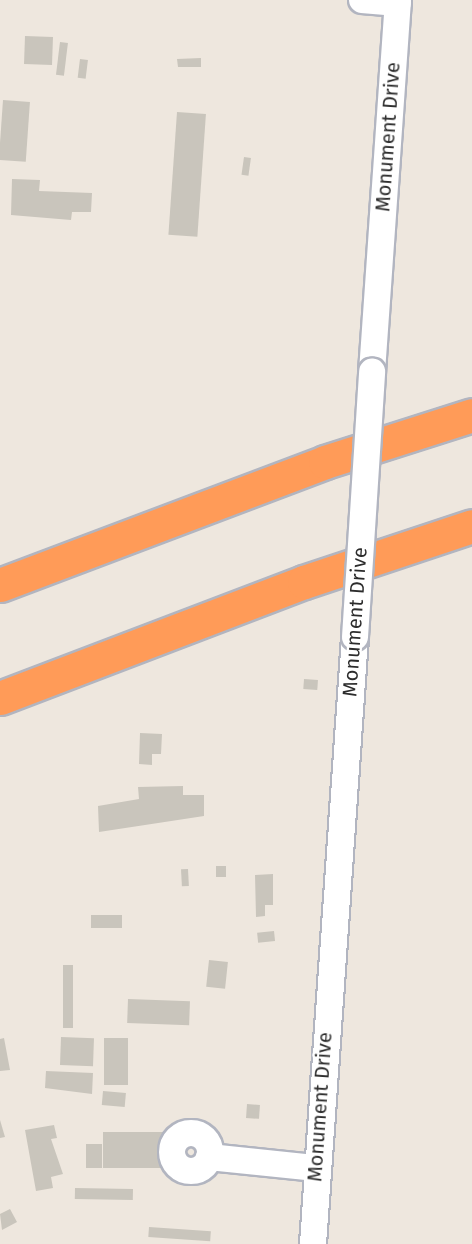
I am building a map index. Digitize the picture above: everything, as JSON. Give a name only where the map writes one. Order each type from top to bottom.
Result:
[{"type":"highway","points":[[0,585],[325,462],[472,415]]},
{"type":"highway","points":[[0,698],[304,582],[472,526]]},
{"type":"street","points":[[362,0],[398,2]]},
{"type":"street","name":"Monument Drive","points":[[313,1244],[316,1168],[398,2]]},
{"type":"street","points":[[209,1157],[316,1168]]},
{"type":"building","points":[[25,36],[53,37],[52,65],[24,64]]},
{"type":"building","points":[[60,42],[68,43],[64,76],[56,75]]},
{"type":"building","points":[[201,58],[201,67],[178,67],[177,59]]},
{"type":"building","points":[[80,59],[88,60],[86,79],[78,78]]},
{"type":"building","points":[[3,100],[30,102],[26,162],[0,160]]},
{"type":"building","points":[[177,112],[206,114],[197,237],[168,235]]},
{"type":"building","points":[[244,157],[251,158],[248,176],[241,175]]},
{"type":"building","points":[[12,179],[40,180],[39,191],[92,193],[91,212],[72,212],[71,220],[11,215]]},
{"type":"building","points":[[304,679],[318,680],[317,690],[303,689]]},
{"type":"building","points":[[140,733],[162,734],[161,754],[152,754],[152,765],[139,764]]},
{"type":"building","points":[[183,786],[183,795],[204,795],[204,816],[99,832],[98,806],[139,799],[138,787]]},
{"type":"building","points":[[216,866],[226,866],[226,877],[216,877]]},
{"type":"building","points":[[181,869],[188,869],[189,886],[182,886]]},
{"type":"building","points":[[273,874],[273,905],[265,905],[265,916],[256,917],[255,875]]},
{"type":"building","points":[[91,915],[122,915],[122,928],[91,928]]},
{"type":"building","points":[[274,931],[275,941],[258,943],[257,933]]},
{"type":"building","points":[[209,960],[228,962],[225,989],[206,987]]},
{"type":"building","points":[[63,965],[73,965],[73,1028],[63,1028]]},
{"type":"building","points":[[128,999],[190,1001],[189,1025],[127,1023]]},
{"type":"building","points":[[61,1037],[94,1038],[93,1066],[60,1065]]},
{"type":"building","points":[[4,1038],[10,1070],[0,1071],[0,1039]]},
{"type":"building","points":[[104,1038],[128,1038],[128,1085],[104,1085]]},
{"type":"building","points":[[46,1071],[93,1073],[92,1094],[45,1088]]},
{"type":"building","points":[[103,1091],[126,1093],[125,1107],[102,1105]]},
{"type":"building","points":[[247,1104],[260,1105],[259,1119],[246,1118]]},
{"type":"building","points":[[0,1120],[5,1137],[0,1138]]},
{"type":"building","points":[[54,1125],[57,1138],[51,1139],[63,1174],[51,1177],[53,1188],[36,1191],[25,1130]]},
{"type":"building","points":[[103,1132],[168,1132],[168,1168],[103,1168]]},
{"type":"building","points":[[86,1144],[102,1144],[102,1168],[86,1168]]},
{"type":"building","points":[[75,1188],[133,1189],[133,1200],[75,1199]]},
{"type":"building","points":[[10,1209],[17,1222],[2,1230],[0,1214]]},
{"type":"building","points":[[149,1227],[211,1231],[210,1241],[148,1237]]}]
